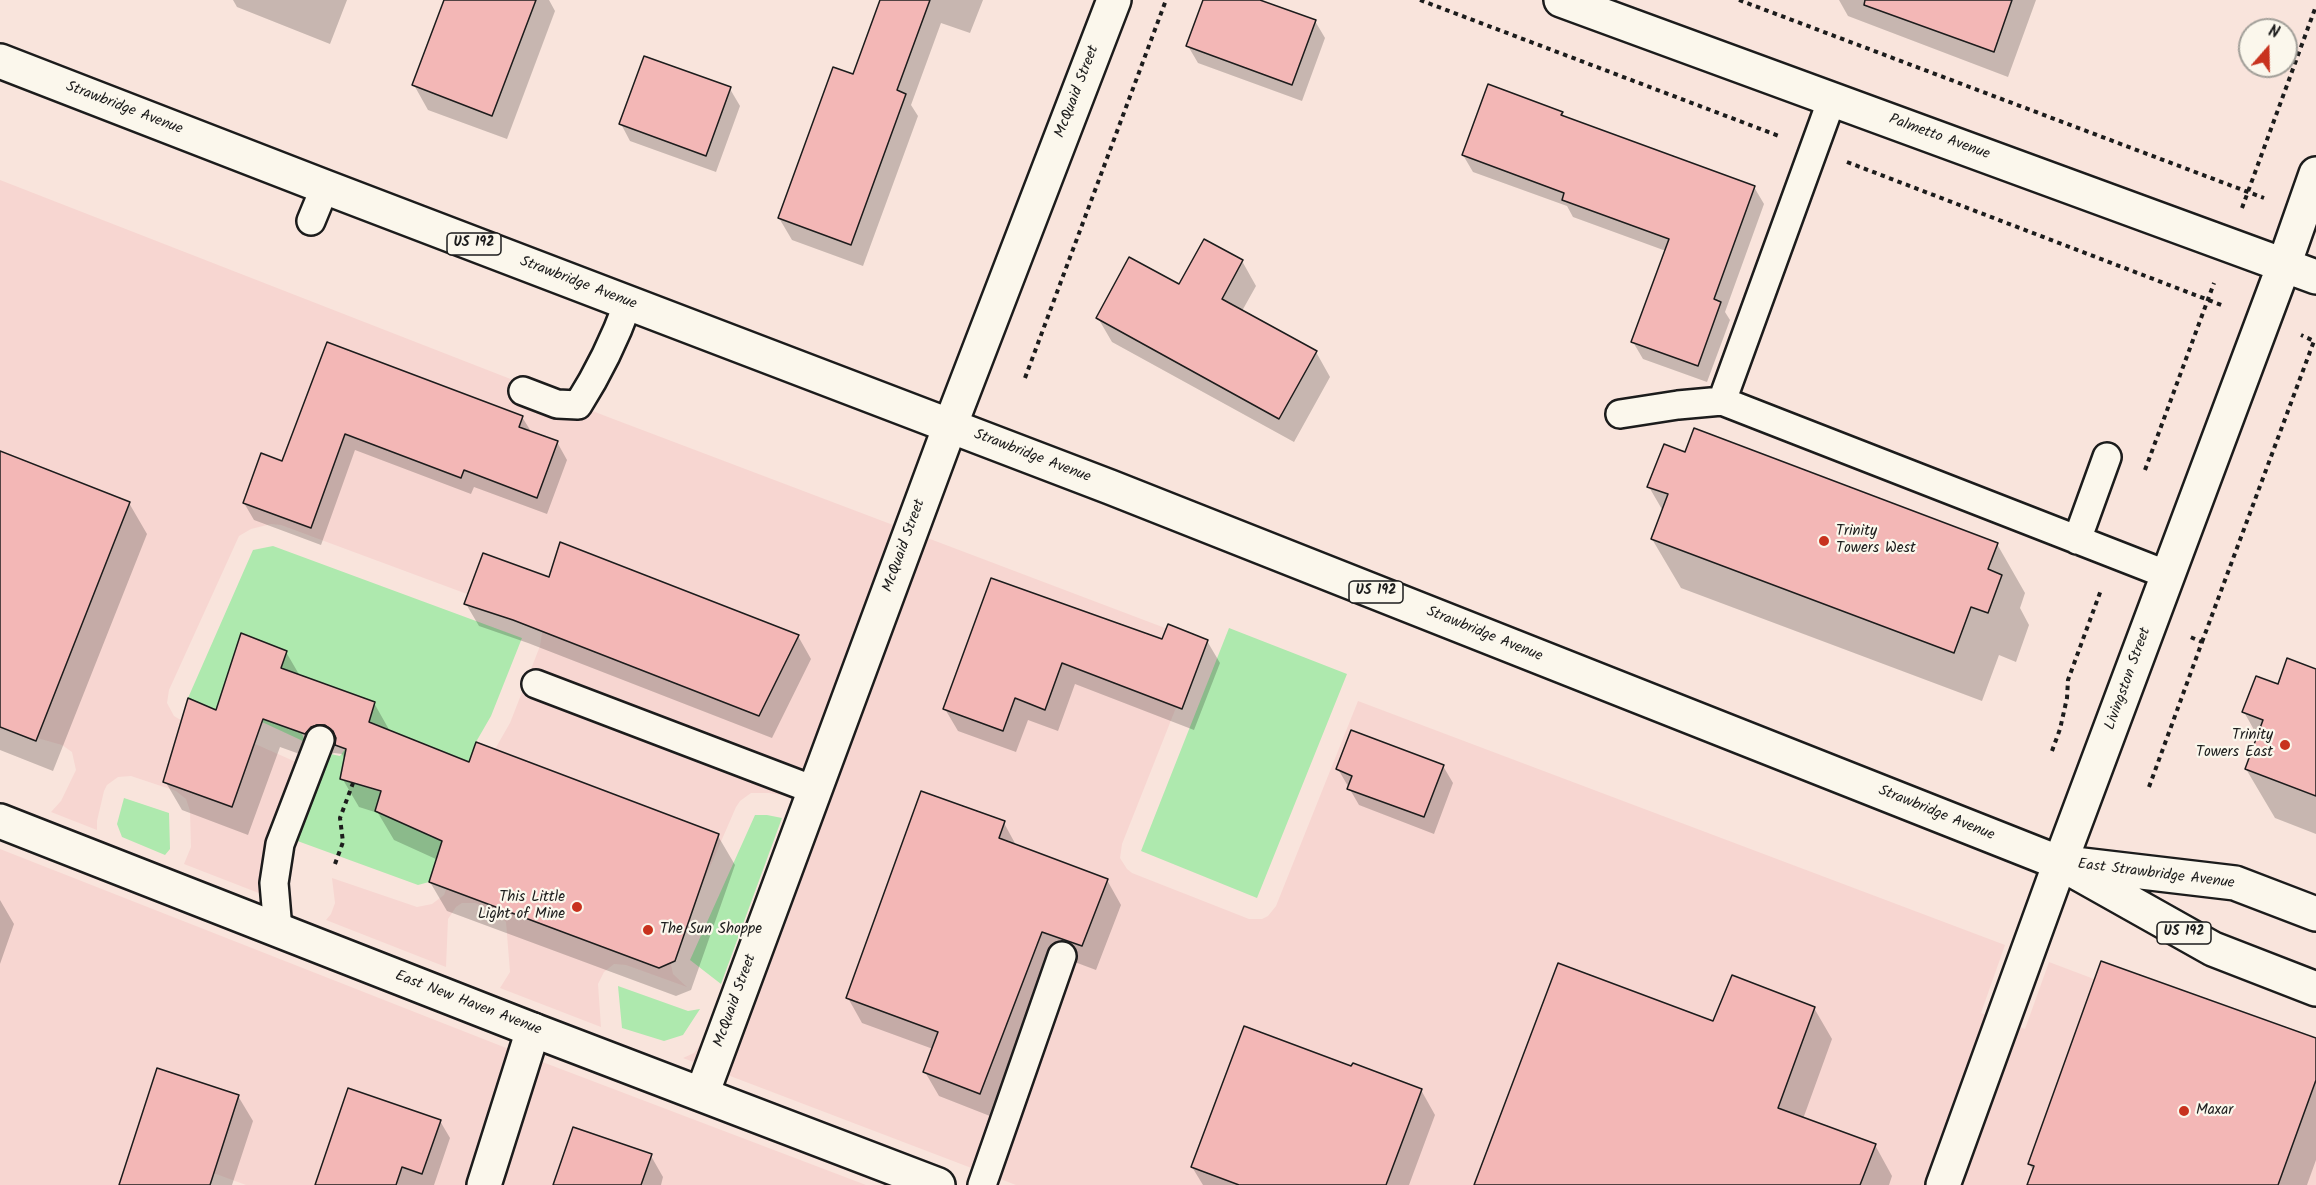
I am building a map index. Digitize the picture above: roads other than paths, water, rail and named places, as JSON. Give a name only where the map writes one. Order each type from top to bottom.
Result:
[{"type":"street","name":"McQuaid Street","points":[[702,1094],[950,426],[1114,0]]},
{"type":"street","name":"Palmetto Avenue","points":[[1561,0],[2316,277]]},
{"type":"street","name":"Strawbridge Avenue","points":[[0,60],[325,188],[950,426],[2060,863]]},
{"type":"street","name":"Livingston Street","points":[[1943,1185],[2316,174]]},
{"type":"street","name":"East New Haven Avenue","points":[[0,821],[533,1030],[938,1185]]},
{"type":"street","name":"East Strawbridge Avenue","points":[[2060,863],[2235,883],[2316,914]]},
{"type":"street","name":"East Strawbridge Avenue","points":[[2060,863],[2213,949],[2316,989]]},
{"type":"street","points":[[484,1185],[533,1030]]},
{"type":"lane","points":[[1722,401],[1832,99]]},
{"type":"lane","points":[[311,221],[325,188]]},
{"type":"lane","points":[[523,391],[557,404],[578,405],[615,339],[628,303]]},
{"type":"lane","points":[[1620,414],[1722,401],[2168,575]]},
{"type":"lane","points":[[2077,540],[2107,458]]},
{"type":"lane","points":[[536,684],[814,790]]},
{"type":"lane","points":[[278,930],[274,883],[280,844],[320,740]]},
{"type":"lane","points":[[982,1185],[1062,956]]},
{"type":"place","name":"Trinity Towers West","points":[[1824,541]]},
{"type":"place","name":"Trinity Towers East","points":[[2285,745]]},
{"type":"place","name":"This Little Light of Mine","points":[[577,907]]},
{"type":"place","name":"The Sun Shoppe","points":[[648,930]]},
{"type":"place","name":"Maxar","points":[[2184,1111]]}]
